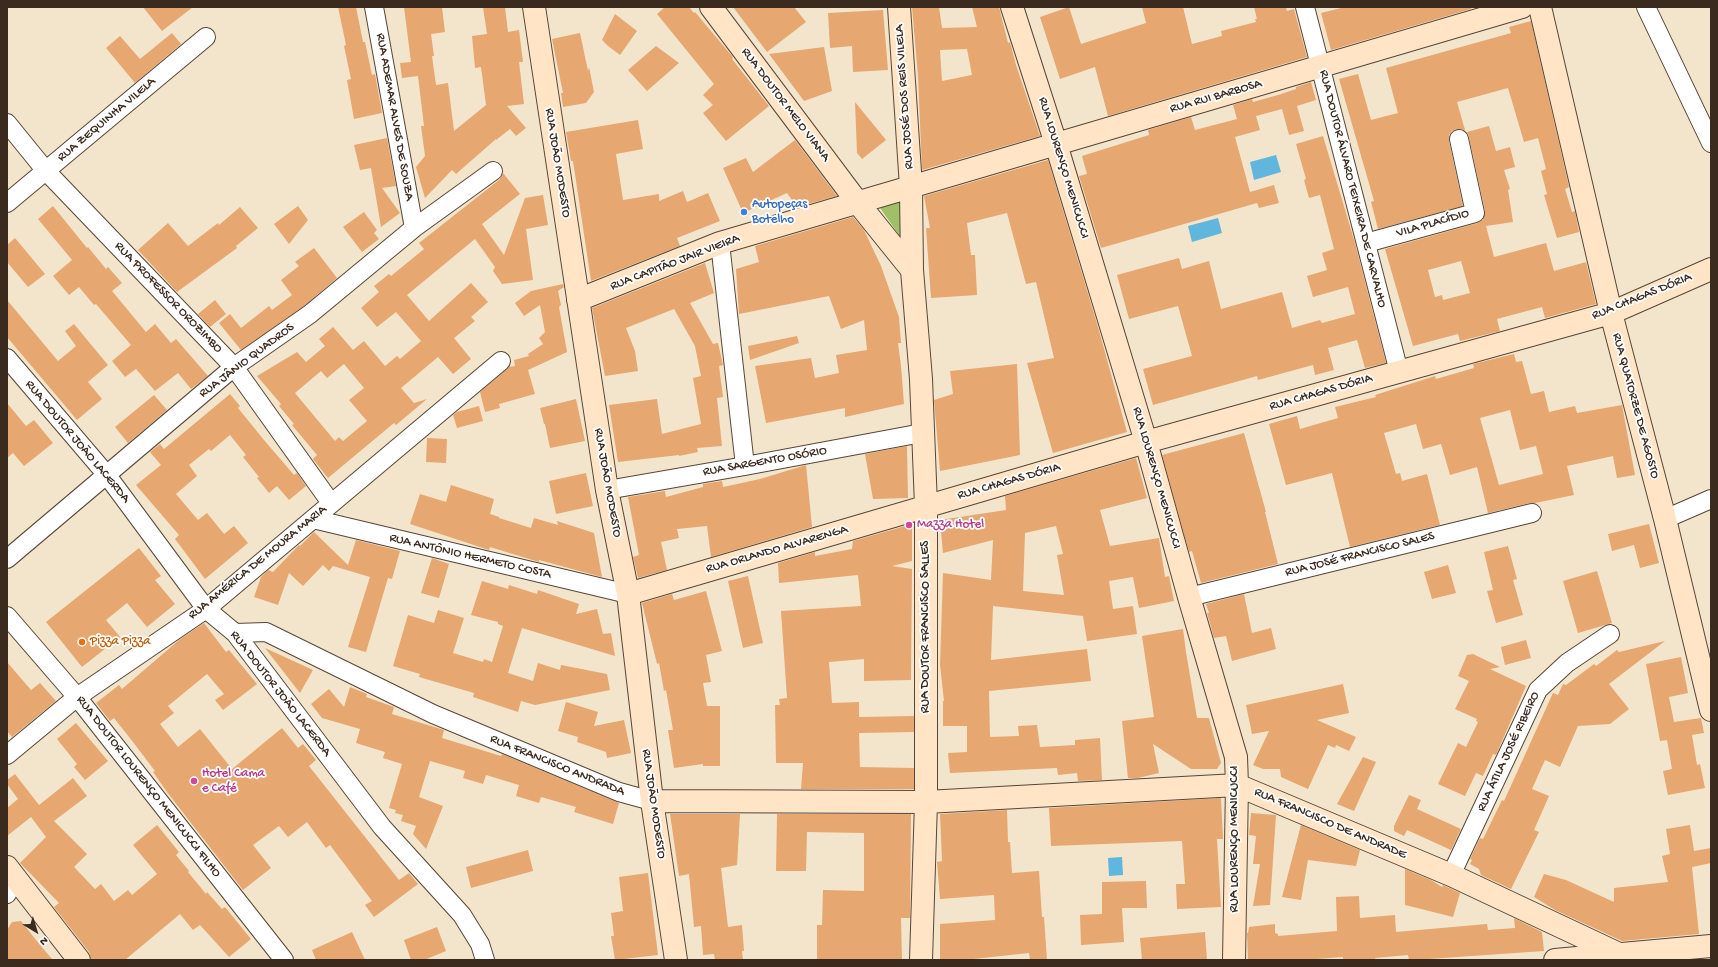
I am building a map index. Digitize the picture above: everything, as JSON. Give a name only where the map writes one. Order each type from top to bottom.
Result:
[{"type":"main road","name":"RUA JOÃO MODESTO","points":[[534,7],[607,490],[628,594],[652,801],[676,960]]},
{"type":"main road","name":"RUA DOUTOR MELO VIANA","points":[[711,7],[858,204]]},
{"type":"main road","name":"RUA JOSÉ DOS REIS VILELA","points":[[898,7],[911,188]]},
{"type":"main road","name":"RUA LOURENÇO MENICUCCI","points":[[1012,7],[1056,144],[1146,442],[1189,597],[1236,757],[1238,785],[1234,960]]},
{"type":"main road","name":"RUA RUI BARBOSA","points":[[911,188],[1522,7]]},
{"type":"main road","name":"RUA QUATORZE DE AGOSTO","points":[[1540,7],[1611,313],[1665,519],[1711,710]]},
{"type":"main road","name":"RUA CAPITÃO JAIR VIEIRA","points":[[578,300],[720,243],[911,188]]},
{"type":"main road","name":"RUA DOUTOR FRANCISCO SALLES","points":[[911,188],[912,270],[920,379],[926,506],[926,802],[921,960]]},
{"type":"main road","points":[[858,204],[912,270]]},
{"type":"main road","name":"RUA CHAGAS DÓRIA","points":[[926,506],[1146,442],[1611,313],[1711,269]]},
{"type":"main road","name":"RUA ORLANDO ALVARENGA","points":[[628,594],[926,506]]},
{"type":"main road","name":"RUA FRANCISCO DE ANDRADE","points":[[926,802],[1238,785],[1451,875],[1592,949],[1619,954],[1711,946]]},
{"type":"main road","name":"RUA FRANCISCO ANDRADA","points":[[652,801],[926,802]]},
{"type":"main road","points":[[10,879],[79,960]]},
{"type":"main road","points":[[1555,960],[1592,949]]},
{"type":"street","name":"RUA ADEMAR ALVES DE SOUZA","points":[[374,7],[414,228]]},
{"type":"street","name":"RUA DOUTOR ÁLVARO TEIXEIRA DE CARVALHO","points":[[1305,7],[1399,372]]},
{"type":"street","points":[[1646,7],[1711,143]]},
{"type":"street","name":"RUA ZEQUINHA VILELA","points":[[7,203],[206,36]]},
{"type":"street","name":"RUA PROFESSOR OROZIMBO","points":[[7,123],[46,171],[234,367],[331,503]]},
{"type":"street","name":"VILA PLACÍDIO","points":[[1366,243],[1475,213],[1459,139]]},
{"type":"street","name":"RUA JÂNIO QUADROS","points":[[7,559],[234,367],[310,314],[414,228],[493,171]]},
{"type":"street","points":[[720,243],[745,466]]},
{"type":"street","name":"RUA DOUTOR JOÃO LACERDA","points":[[7,358],[106,474],[206,609],[235,633],[382,827],[462,915],[480,944],[484,960]]},
{"type":"street","name":"RUA AMÉRICA DE MOURA MARIA","points":[[7,755],[77,696],[206,609],[501,362]]},
{"type":"street","name":"RUA SARGENTO OSÓRIO","points":[[607,490],[922,433]]},
{"type":"street","points":[[1665,519],[1711,499]]},
{"type":"street","name":"RUA JOSÉ FRANCISCO SALES","points":[[1189,597],[1532,513]]},
{"type":"street","name":"RUA ANTÔNIO HERMETO COSTA","points":[[313,519],[628,594]]},
{"type":"street","name":"RUA DOUTOR LOURENÇO MENICUCCI FILHO","points":[[7,616],[77,696],[284,960]]},
{"type":"street","name":"RUA FRANCISCO ANDRADA","points":[[235,633],[266,632],[432,714],[619,792],[652,801]]},
{"type":"street","name":"RUA ÁTILA JOSÉ RIBEIRO","points":[[1451,875],[1538,690],[1566,663],[1610,634]]},
{"type":"green space","points":[[902,195],[906,245],[878,205]]},
{"type":"water","points":[[1276,155],[1281,172],[1254,180],[1250,162]]},
{"type":"water","points":[[1218,218],[1222,233],[1192,242],[1188,226]]},
{"type":"water","points":[[1122,857],[1123,875],[1109,876],[1108,858]]},
{"type":"building","points":[[143,7],[193,7],[162,31]]},
{"type":"building","points":[[338,7],[356,7],[363,42],[365,42],[372,75],[375,74],[382,113],[354,119],[347,80],[351,79]]},
{"type":"building","points":[[404,7],[442,7],[445,32],[431,34],[434,56],[432,56],[436,85],[448,83],[454,131],[486,105],[481,67],[475,68],[472,36],[487,34],[483,7],[505,7],[508,32],[519,30],[523,62],[519,62],[524,104],[507,106],[526,128],[516,136],[510,129],[496,139],[456,174],[452,170],[425,198],[416,167],[425,156],[421,126],[424,126],[418,76],[402,78],[400,63],[411,62]]},
{"type":"building","points":[[665,7],[689,7],[694,13],[695,12],[732,56],[732,59],[769,106],[726,141],[703,113],[713,105],[703,95],[714,84],[657,14]]},
{"type":"building","points":[[733,7],[794,7],[806,22],[767,52]]},
{"type":"building","points":[[912,7],[939,7],[942,28],[977,27],[972,7],[999,7],[1008,43],[1010,42],[1016,65],[1040,136],[922,170],[918,76]],"holes":[[[967,49],[972,75],[942,81],[940,50]]]},
{"type":"building","points":[[1069,7],[1081,44],[1146,23],[1142,7],[1183,7],[1192,44],[1222,36],[1221,31],[1256,22],[1255,19],[1257,19],[1254,7],[1286,7],[1287,11],[1294,9],[1307,57],[1108,116],[1095,67],[1060,79],[1040,17]]},
{"type":"building","points":[[1345,7],[1471,7],[1471,9],[1331,50],[1321,13]]},
{"type":"building","points":[[883,10],[888,70],[853,72],[852,46],[830,48],[828,13]]},
{"type":"building","points":[[615,14],[637,31],[620,55],[602,40]]},
{"type":"building","points":[[1531,21],[1569,187],[1565,189],[1572,212],[1575,211],[1579,232],[1557,238],[1544,195],[1547,194],[1541,171],[1546,169],[1538,138],[1524,142],[1508,88],[1457,102],[1465,130],[1457,129],[1452,131],[1449,135],[1449,141],[1463,206],[1378,229],[1371,202],[1374,201],[1339,79],[1358,74],[1371,120],[1398,113],[1386,68],[1511,33],[1509,27]]},
{"type":"building","points":[[172,33],[181,44],[135,83],[106,48],[120,36],[140,59]]},
{"type":"building","points":[[580,33],[594,92],[586,103],[563,107],[561,93],[563,93],[552,39]]},
{"type":"building","points":[[656,46],[679,63],[647,91],[628,70]]},
{"type":"building","points":[[824,47],[832,91],[804,101],[769,54]]},
{"type":"building","points":[[1311,82],[1316,100],[1297,106],[1304,131],[1289,135],[1282,109],[1256,116],[1260,130],[1235,137],[1250,192],[1274,185],[1279,203],[1259,208],[1257,203],[1101,248],[1079,176],[1087,174],[1082,156],[1149,135],[1148,130],[1191,117],[1195,130],[1237,119],[1233,105],[1252,99],[1253,102],[1278,95]]},
{"type":"building","points":[[855,102],[886,140],[862,159],[857,153]]},
{"type":"building","points":[[638,120],[643,149],[616,154],[623,200],[659,194],[659,201],[683,191],[687,202],[708,193],[720,221],[677,238],[680,246],[591,281],[573,161],[571,161],[566,132]]},
{"type":"building","points":[[1489,126],[1496,151],[1510,147],[1515,167],[1504,170],[1510,189],[1508,190],[1513,222],[1486,226],[1494,257],[1546,243],[1554,271],[1586,262],[1596,304],[1545,318],[1542,307],[1497,319],[1500,331],[1460,341],[1458,334],[1413,346],[1385,249],[1478,223],[1483,220],[1485,211],[1467,132]],"holes":[[[1461,261],[1470,293],[1443,300],[1442,295],[1435,297],[1428,270]]]},
{"type":"building","points":[[1323,136],[1355,243],[1386,363],[1365,368],[1357,340],[1328,348],[1334,370],[1315,375],[1313,365],[1258,380],[1257,376],[1153,405],[1143,369],[1192,356],[1178,306],[1129,319],[1117,275],[1179,258],[1182,269],[1209,261],[1221,309],[1282,292],[1292,328],[1320,320],[1322,323],[1355,314],[1348,287],[1313,297],[1307,276],[1327,270],[1322,253],[1334,249],[1320,195],[1309,198],[1304,180],[1306,179],[1296,144]]},
{"type":"building","points":[[387,138],[396,186],[382,188],[400,213],[381,227],[371,168],[360,170],[354,145]]},
{"type":"building","points":[[795,140],[837,196],[797,207],[787,193],[743,213],[723,168],[746,158],[753,172]]},
{"type":"building","points":[[1048,160],[1098,327],[1127,432],[1053,453],[1027,363],[1054,358],[1036,282],[1026,284],[1007,213],[967,223],[971,255],[975,255],[977,295],[931,298],[926,228],[930,228],[924,196]]},
{"type":"building","points":[[503,173],[520,194],[482,224],[504,255],[525,198],[543,195],[548,225],[526,229],[533,280],[502,284],[493,271],[495,267],[475,239],[407,295],[429,321],[471,283],[488,302],[471,317],[475,321],[454,338],[471,359],[453,374],[438,357],[401,388],[414,403],[427,399],[396,425],[394,423],[328,478],[313,459],[317,455],[292,425],[294,424],[279,406],[281,404],[257,376],[297,352],[306,362],[325,346],[319,339],[333,327],[353,350],[364,341],[385,366],[397,356],[400,359],[421,341],[396,312],[377,327],[361,308],[379,292],[374,286],[389,274],[391,276],[424,249],[419,243],[499,180]],"holes":[[[344,364],[364,388],[349,400],[367,421],[343,441],[339,437],[335,441],[295,393],[321,371],[327,378]]]},
{"type":"building","points":[[53,206],[87,248],[88,247],[106,269],[108,267],[122,283],[112,291],[146,332],[155,324],[171,343],[176,339],[208,376],[191,389],[178,373],[155,391],[136,369],[125,377],[112,361],[131,345],[96,304],[94,305],[79,287],[69,295],[53,276],[72,260],[38,219]]},
{"type":"building","points":[[298,206],[308,220],[289,244],[274,224]]},
{"type":"building","points":[[240,207],[258,228],[236,246],[237,248],[177,292],[138,250],[168,223],[188,246],[218,223],[219,225]]},
{"type":"building","points":[[364,212],[377,230],[374,233],[379,239],[362,252],[343,227]]},
{"type":"building","points":[[853,217],[864,230],[881,266],[899,317],[901,343],[898,343],[904,404],[845,417],[845,408],[766,423],[755,366],[811,358],[815,378],[839,373],[836,355],[867,350],[864,320],[841,329],[829,296],[739,314],[736,269],[759,262],[755,246]]},
{"type":"building","points":[[15,238],[45,274],[28,287],[7,262],[7,245]]},
{"type":"building","points":[[314,248],[337,278],[304,306],[241,350],[219,323],[230,314],[241,328],[269,306],[272,310],[292,295],[281,280],[299,266],[295,262]]},
{"type":"building","points":[[705,263],[714,293],[690,303],[713,344],[718,343],[723,365],[719,366],[723,397],[717,398],[722,446],[697,448],[698,452],[679,456],[618,462],[609,405],[657,399],[662,434],[701,424],[693,378],[701,376],[695,346],[674,309],[626,328],[635,351],[638,371],[605,376],[592,308]]},
{"type":"building","points":[[563,284],[564,287],[558,291],[561,305],[559,307],[567,352],[528,370],[535,394],[499,404],[500,408],[485,412],[480,392],[509,367],[515,366],[514,360],[529,356],[528,354],[543,344],[539,338],[545,332],[540,305],[524,316],[515,303],[531,291]]},
{"type":"building","points":[[7,300],[58,361],[76,346],[65,331],[74,324],[108,365],[88,382],[102,399],[77,420],[7,337]]},
{"type":"building","points":[[215,300],[226,314],[210,327],[198,314]]},
{"type":"building","points":[[797,336],[799,343],[750,360],[748,346]]},
{"type":"building","points":[[1514,354],[1516,362],[1522,361],[1531,394],[1544,391],[1549,412],[1575,406],[1577,413],[1622,405],[1635,475],[1617,478],[1613,456],[1567,466],[1574,495],[1488,513],[1477,467],[1450,475],[1441,444],[1423,449],[1416,424],[1384,433],[1396,474],[1400,473],[1402,481],[1427,474],[1440,525],[1350,547],[1332,473],[1286,485],[1269,424],[1297,416],[1300,429],[1338,418],[1335,407],[1376,397],[1375,395],[1435,376],[1436,379],[1474,368],[1473,364]],"holes":[[[1510,410],[1520,450],[1536,446],[1543,474],[1499,485],[1480,418]]]},
{"type":"building","points":[[1017,364],[1020,455],[940,471],[934,400],[953,394],[950,371]]},
{"type":"building","points":[[230,394],[240,406],[238,408],[264,440],[294,475],[297,473],[306,486],[289,500],[277,486],[269,493],[257,478],[259,477],[243,457],[246,455],[230,435],[211,451],[209,449],[189,465],[197,476],[176,494],[198,520],[207,513],[224,534],[234,526],[248,543],[205,579],[175,539],[179,535],[136,485],[161,465],[150,452],[160,444],[164,449]]},
{"type":"building","points":[[154,395],[167,410],[128,443],[115,427]]},
{"type":"building","points":[[576,399],[585,441],[550,448],[540,408]]},
{"type":"building","points":[[7,403],[26,426],[34,420],[53,443],[24,466],[13,453],[7,458]]},
{"type":"building","points":[[479,406],[483,421],[457,428],[453,415],[457,412]]},
{"type":"building","points":[[1244,433],[1266,512],[1278,564],[1201,583],[1192,551],[1189,552],[1162,455]]},
{"type":"building","points":[[427,438],[447,439],[446,463],[426,462]]},
{"type":"building","points":[[907,446],[908,498],[873,499],[865,454]]},
{"type":"building","points":[[1136,458],[1147,498],[1100,510],[1110,546],[1159,538],[1165,577],[1169,576],[1174,601],[1139,608],[1133,577],[1109,581],[1113,609],[1133,606],[1137,634],[1087,641],[1083,616],[993,606],[991,660],[1087,649],[1091,681],[989,691],[990,737],[1019,736],[1018,726],[1037,725],[1040,747],[1075,745],[1075,740],[1100,738],[1102,780],[1078,781],[1077,773],[1058,775],[1057,768],[950,773],[948,753],[967,752],[967,726],[943,726],[944,701],[940,665],[943,573],[991,580],[993,540],[943,553],[940,520],[1006,510],[1005,496]],"holes":[[[1056,526],[1063,554],[1057,555],[1064,595],[1023,591],[1025,533]]]},
{"type":"building","points":[[806,465],[812,527],[711,557],[707,526],[677,529],[679,538],[661,542],[667,570],[638,578],[633,557],[639,555],[628,497],[665,491],[666,497],[703,487],[703,484],[722,481],[723,487],[760,479]]},
{"type":"building","points":[[586,473],[593,506],[556,514],[549,481]]},
{"type":"building","points":[[451,485],[494,499],[490,514],[499,518],[531,528],[534,518],[558,525],[557,521],[594,533],[602,577],[539,560],[539,562],[490,547],[489,550],[410,524],[420,494],[446,502]]},
{"type":"building","points":[[912,524],[912,561],[892,566],[912,569],[911,680],[864,681],[864,659],[829,662],[832,703],[859,702],[859,717],[914,716],[914,732],[859,733],[860,767],[914,768],[914,789],[801,789],[803,763],[776,763],[775,705],[780,705],[779,699],[787,698],[781,611],[861,606],[858,575],[779,583],[778,563],[815,552],[815,556],[852,549],[853,541]]},
{"type":"building","points":[[1649,524],[1659,563],[1640,568],[1634,545],[1612,551],[1608,534]]},
{"type":"building","points":[[314,532],[348,565],[356,540],[400,551],[392,579],[388,578],[366,652],[348,647],[370,577],[333,566],[329,571],[323,565],[303,586],[289,573],[278,605],[254,597],[261,577],[268,570],[273,572]]},
{"type":"building","points":[[1508,546],[1517,579],[1513,580],[1523,615],[1496,623],[1487,591],[1493,590],[1484,552]]},
{"type":"building","points":[[139,548],[161,576],[155,580],[175,604],[147,627],[127,603],[106,620],[120,637],[82,667],[46,622]]},
{"type":"building","points":[[432,558],[449,564],[439,598],[421,593]]},
{"type":"building","points":[[1448,565],[1456,593],[1432,599],[1424,572]]},
{"type":"building","points":[[1597,571],[1612,623],[1578,633],[1563,581]]},
{"type":"building","points":[[748,576],[763,643],[743,648],[728,581]]},
{"type":"building","points":[[482,581],[508,589],[509,585],[537,594],[538,590],[579,604],[576,614],[597,609],[603,634],[611,633],[615,656],[522,628],[508,673],[533,681],[538,663],[560,670],[561,665],[607,674],[610,690],[535,705],[521,701],[518,712],[473,697],[474,693],[419,677],[420,674],[393,666],[408,615],[434,623],[438,610],[464,618],[453,653],[483,662],[484,659],[492,662],[503,626],[498,624],[498,622],[471,615]]},
{"type":"building","points":[[706,591],[722,651],[706,655],[711,682],[703,683],[707,706],[720,706],[720,766],[703,766],[703,764],[674,768],[668,730],[673,730],[666,690],[664,691],[659,663],[657,664],[642,603],[672,594],[674,600]]},
{"type":"building","points":[[1244,594],[1252,633],[1271,628],[1276,649],[1232,661],[1226,636],[1214,638],[1206,604]]},
{"type":"building","points":[[204,623],[226,652],[229,650],[257,684],[223,710],[215,700],[224,694],[207,674],[168,706],[174,713],[160,724],[178,747],[200,729],[232,769],[282,728],[298,748],[303,744],[316,760],[309,766],[399,880],[409,873],[418,884],[374,917],[365,905],[372,901],[330,845],[326,848],[307,822],[288,837],[279,826],[253,845],[271,868],[243,890],[167,792],[153,772],[155,771],[133,742],[114,718],[110,721],[96,703],[119,685],[122,689],[179,640]]},
{"type":"building","points":[[1183,629],[1197,718],[1209,718],[1221,763],[1217,769],[1191,769],[1153,744],[1159,773],[1138,778],[1128,778],[1122,721],[1154,717],[1142,636]]},
{"type":"building","points":[[1526,640],[1531,658],[1505,665],[1501,647]]},
{"type":"building","points":[[1665,641],[1609,684],[1629,709],[1610,724],[1578,726],[1560,767],[1545,760],[1532,789],[1549,796],[1534,830],[1539,832],[1511,889],[1481,875],[1479,869],[1470,864],[1472,860],[1470,859],[1480,838],[1483,839],[1502,800],[1504,801],[1553,693],[1558,695],[1563,684],[1566,685],[1594,664],[1596,666],[1617,650],[1619,652]]},
{"type":"building","points":[[265,648],[313,670],[300,693]]},
{"type":"building","points":[[1473,654],[1500,667],[1490,669],[1526,686],[1496,755],[1493,754],[1483,776],[1476,773],[1465,796],[1438,784],[1458,743],[1466,747],[1478,722],[1476,721],[1477,719],[1455,709],[1469,681],[1458,676],[1467,655]]},
{"type":"building","points":[[1681,657],[1688,693],[1669,697],[1674,722],[1701,718],[1704,733],[1692,735],[1697,765],[1700,764],[1705,788],[1668,795],[1663,771],[1672,769],[1667,740],[1660,741],[1646,664]]},
{"type":"building","points":[[7,662],[31,690],[40,683],[56,701],[12,737],[7,731]]},
{"type":"building","points":[[1343,684],[1349,713],[1317,720],[1356,737],[1349,751],[1336,745],[1335,748],[1328,745],[1308,789],[1281,777],[1280,769],[1263,769],[1253,765],[1269,731],[1252,734],[1246,705]]},
{"type":"building","points":[[350,687],[367,694],[366,697],[394,707],[392,714],[444,730],[442,738],[501,756],[502,754],[619,803],[613,824],[574,812],[576,807],[541,797],[539,803],[516,796],[519,785],[486,775],[483,784],[463,778],[465,771],[430,761],[419,797],[443,806],[426,849],[413,834],[416,826],[401,821],[403,815],[395,813],[396,810],[389,808],[402,764],[383,758],[385,752],[356,743],[360,729],[322,718],[311,704],[329,689],[344,707]]},
{"type":"building","points":[[566,702],[598,712],[594,726],[624,720],[631,753],[607,758],[606,752],[577,742],[578,737],[558,731]]},
{"type":"building","points":[[76,723],[108,761],[85,780],[74,767],[77,764],[57,739]]},
{"type":"building","points":[[1363,757],[1376,762],[1354,811],[1337,804]]},
{"type":"building","points":[[15,774],[39,805],[73,778],[87,796],[54,821],[87,854],[74,867],[95,889],[101,884],[114,901],[128,890],[132,895],[157,874],[133,845],[157,825],[179,852],[176,855],[206,894],[207,892],[222,909],[225,907],[251,939],[229,957],[200,925],[193,930],[180,914],[125,960],[91,960],[89,952],[54,907],[59,903],[20,863],[46,837],[31,817],[7,836],[7,808],[18,799],[7,784],[7,780]]},
{"type":"building","points":[[1409,795],[1421,800],[1417,809],[1461,829],[1451,850],[1407,830],[1404,836],[1394,831],[1394,826]]},
{"type":"building","points":[[1221,798],[1223,839],[1217,839],[1221,907],[1177,909],[1176,884],[1185,884],[1182,841],[1051,846],[1049,808]]},
{"type":"building","points":[[1007,810],[1008,842],[1010,842],[1012,873],[1039,871],[1047,960],[1030,960],[1029,953],[964,960],[940,960],[940,924],[995,920],[994,895],[940,899],[937,862],[942,861],[940,814]]},
{"type":"building","points":[[1251,813],[1276,815],[1270,905],[1253,906],[1260,864],[1253,864],[1256,836],[1249,835]]},
{"type":"building","points":[[670,814],[740,814],[737,865],[721,868],[728,927],[742,925],[744,951],[742,951],[743,960],[715,960],[714,954],[703,955],[701,926],[694,927],[689,874],[679,876]]},
{"type":"building","points":[[777,814],[911,814],[910,918],[901,918],[902,960],[817,960],[817,925],[822,925],[823,890],[864,891],[864,833],[807,832],[806,871],[776,871]]},
{"type":"building","points":[[1301,825],[1360,850],[1356,866],[1308,860],[1301,900],[1282,897]]},
{"type":"building","points":[[1690,825],[1694,851],[1711,848],[1711,863],[1692,867],[1699,934],[1622,941],[1555,910],[1534,897],[1544,874],[1566,880],[1614,902],[1614,888],[1668,882],[1662,856],[1670,854],[1666,829]]},
{"type":"building","points":[[528,850],[533,871],[471,888],[466,867]]},
{"type":"building","points":[[1405,869],[1431,880],[1442,887],[1443,885],[1460,893],[1453,917],[1405,905]]},
{"type":"building","points":[[648,873],[658,955],[615,960],[611,936],[614,936],[611,913],[623,911],[619,877]]},
{"type":"building","points":[[1146,881],[1147,908],[1122,908],[1124,942],[1081,945],[1080,915],[1102,914],[1102,882]]},
{"type":"building","points":[[1359,896],[1360,918],[1395,915],[1396,932],[1487,924],[1488,930],[1515,928],[1514,918],[1542,932],[1544,951],[1414,960],[1409,960],[1408,955],[1375,958],[1376,960],[1343,960],[1343,957],[1303,960],[1248,960],[1247,933],[1249,927],[1275,924],[1275,933],[1278,934],[1278,936],[1337,931],[1336,897]]},
{"type":"building","points":[[21,921],[53,960],[7,960],[7,930],[12,922]]},
{"type":"building","points":[[437,927],[446,951],[424,960],[411,960],[404,940]]},
{"type":"building","points":[[352,932],[365,960],[316,960],[312,950]]},
{"type":"building","points":[[1205,932],[1207,960],[1142,960],[1140,938]]},
{"type":"place","name":"Autopeças Botelho","points":[[744,212]]},
{"type":"place","name":"Mazza Hotel","points":[[909,525]]},
{"type":"place","name":"Pizza Pizza","points":[[82,642]]},
{"type":"place","name":"Hotel Cama e Café","points":[[194,781]]}]
